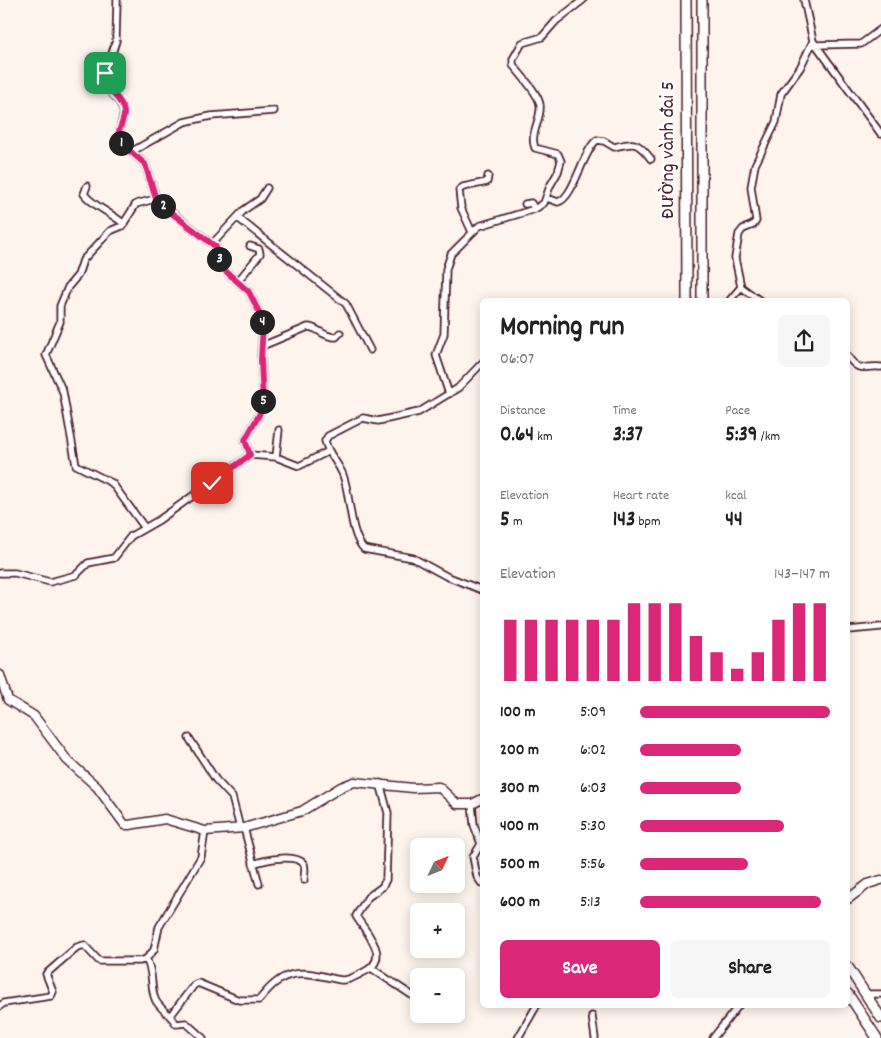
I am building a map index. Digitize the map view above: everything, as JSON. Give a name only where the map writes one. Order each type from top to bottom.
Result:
[{"type":"main road","name":"Đường vành đai 5","points":[[686,0],[687,298]]},
{"type":"main road","name":"Đường vành đai 5","points":[[702,0],[702,298]]},
{"type":"main road","points":[[850,970],[881,1018]]},
{"type":"main road","points":[[850,997],[877,1038]]},
{"type":"street","points":[[117,0],[116,41],[104,78],[107,87],[120,103],[124,112],[117,140],[145,164],[155,199],[212,243],[218,252],[220,266],[249,292],[261,316],[263,323],[263,403],[259,415],[245,440],[250,455]]},
{"type":"street","points":[[450,394],[436,355],[444,334],[446,269],[451,254],[472,232],[483,224],[534,209],[544,203],[550,186],[558,172],[560,157],[554,152],[535,148],[533,138],[540,117],[540,103],[513,65],[513,59],[522,43],[542,38],[556,21],[583,0]]},
{"type":"street","points":[[804,0],[814,43],[881,134]]},
{"type":"street","points":[[814,43],[860,44],[881,29]]},
{"type":"street","points":[[756,298],[741,287],[735,258],[739,234],[743,229],[755,224],[756,221],[751,187],[755,165],[776,122],[781,94],[800,68],[814,43]]},
{"type":"street","points":[[131,152],[184,122],[211,116],[274,111]]},
{"type":"street","points":[[547,198],[558,202],[564,199],[582,167],[591,146],[597,140],[604,141],[614,147],[633,143],[638,144],[651,159]]},
{"type":"street","points":[[472,232],[461,208],[459,190],[463,187],[487,182],[488,176]]},
{"type":"street","points":[[87,186],[84,194],[88,199],[115,215],[124,224]]},
{"type":"street","points":[[212,243],[244,210],[260,199],[267,188]]},
{"type":"street","points":[[145,528],[112,483],[76,465],[63,392],[46,356],[60,322],[60,306],[68,287],[78,275],[83,260],[110,231],[124,224],[136,204],[155,199]]},
{"type":"street","points":[[525,204],[531,203],[534,209]]},
{"type":"street","points":[[238,218],[346,304],[370,350]]},
{"type":"street","points":[[238,281],[260,254],[259,250],[250,246]]},
{"type":"street","points":[[732,298],[741,287]]},
{"type":"street","points":[[262,346],[308,327],[313,327],[328,337],[336,337],[340,333]]},
{"type":"street","points":[[850,360],[860,369],[881,367]]},
{"type":"street","points":[[480,365],[450,394],[414,414],[378,421],[363,418],[326,438],[327,452],[336,461],[343,476],[358,539],[364,549],[413,558],[446,576],[480,589]]},
{"type":"street","points":[[276,457],[279,430]]},
{"type":"street","points":[[0,573],[15,573],[45,582],[72,577],[88,563],[114,558],[128,539],[250,455],[276,457],[299,466],[327,452]]},
{"type":"street","points":[[850,630],[881,627]]},
{"type":"street","points":[[0,675],[8,700],[34,716],[67,760],[97,787],[125,824],[129,826],[165,819],[205,830],[242,828],[302,811],[341,787],[354,782],[380,783],[413,788],[439,787],[457,804],[472,804],[480,799]]},
{"type":"street","points":[[189,738],[216,780],[232,797],[259,884]]},
{"type":"street","points":[[171,1015],[194,985],[198,983],[232,998],[253,1001],[259,1000],[273,984],[293,974],[324,975],[344,980],[371,968],[376,960],[374,944],[356,916],[368,897],[382,887],[386,880],[388,813],[380,783]]},
{"type":"street","points":[[472,804],[474,825],[480,841]]},
{"type":"street","points":[[0,1006],[4,1003],[51,996],[53,992],[46,974],[77,947],[84,945],[99,961],[140,961],[146,959],[154,950],[159,927],[201,857],[205,830]]},
{"type":"street","points":[[480,846],[473,857],[477,877],[480,881]]},
{"type":"street","points":[[253,864],[268,859],[298,861],[305,868],[304,880]]},
{"type":"street","points":[[850,898],[873,881],[881,880]]},
{"type":"street","points":[[146,959],[152,969],[156,1001],[171,1015],[176,1024],[186,1023],[203,1038]]},
{"type":"street","points":[[371,968],[410,994]]},
{"type":"street","points":[[865,994],[881,994]]},
{"type":"street","points":[[518,1038],[534,1008]]},
{"type":"street","points":[[713,1038],[737,1008]]},
{"type":"street","points":[[592,1016],[595,1038]]},
{"type":"route","points":[[105,73],[105,83],[120,103],[124,112],[117,140],[142,160],[147,167],[157,202],[216,247],[220,266],[249,292],[263,323],[261,360],[263,403],[259,415],[246,436],[245,440],[250,455],[212,483]]}]
